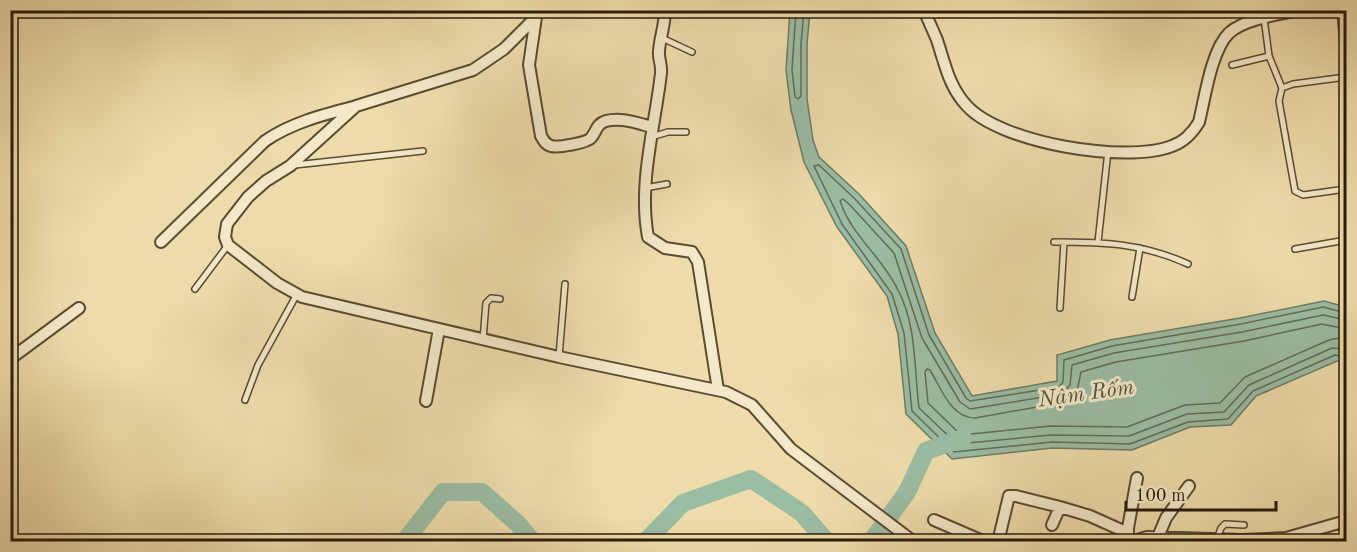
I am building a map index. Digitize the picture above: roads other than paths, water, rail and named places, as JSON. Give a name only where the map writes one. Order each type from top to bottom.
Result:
[{"type":"street","points":[[665,10],[665,25],[658,54],[662,64],[661,76],[651,132],[645,188],[645,219],[648,237],[665,249],[692,252],[698,262],[718,390]]},
{"type":"street","points":[[924,10],[949,79],[957,94],[983,120],[1007,131],[1082,149],[1146,152],[1175,145],[1186,138],[1199,122],[1218,49],[1230,32],[1264,18],[1300,10]]},
{"type":"street","points":[[538,14],[529,65],[544,142],[554,147],[586,142],[591,139],[597,126],[609,120],[626,120],[651,132]]},
{"type":"street","points":[[161,242],[265,141],[278,133],[307,120],[473,70],[504,48],[538,14]]},
{"type":"street","points":[[356,106],[290,166],[266,181],[248,197],[227,224],[225,237],[228,245],[277,283],[317,301],[559,357],[726,392],[752,405],[791,449],[914,542]]},
{"type":"street","points":[[10,359],[79,308]]},
{"type":"street","points":[[426,400],[439,329]]},
{"type":"street","points":[[1129,539],[1137,478]]},
{"type":"street","points":[[1158,537],[1166,518],[1189,486]]},
{"type":"street","points":[[998,542],[1010,496],[1074,511],[1129,539],[1147,537],[1260,540],[1286,538],[1347,521]]},
{"type":"street","points":[[1052,525],[1060,507]]},
{"type":"street","points":[[934,520],[985,542]]},
{"type":"lane","points":[[1282,88],[1293,84],[1346,76],[1340,10]]},
{"type":"lane","points":[[1264,18],[1269,56],[1282,88],[1279,105],[1295,191],[1303,195],[1347,189]]},
{"type":"lane","points":[[662,38],[692,52]]},
{"type":"lane","points":[[1232,65],[1269,56]]},
{"type":"lane","points":[[651,132],[686,132]]},
{"type":"lane","points":[[290,166],[423,151]]},
{"type":"lane","points":[[1098,242],[1108,151]]},
{"type":"lane","points":[[645,188],[667,184]]},
{"type":"lane","points":[[1295,249],[1347,240]]},
{"type":"lane","points":[[1054,242],[1098,242],[1140,248],[1163,253],[1188,264]]},
{"type":"lane","points":[[1060,308],[1064,242]]},
{"type":"lane","points":[[195,289],[228,245]]},
{"type":"lane","points":[[1132,297],[1140,248]]},
{"type":"lane","points":[[559,357],[565,284]]},
{"type":"lane","points":[[245,400],[258,365],[300,295]]},
{"type":"lane","points":[[483,339],[486,303],[491,298],[500,299]]},
{"type":"lane","points":[[1217,539],[1225,524],[1244,525]]},
{"type":"water","points":[[790,11],[810,11],[807,44],[807,99],[813,140],[819,157],[859,194],[906,246],[935,333],[972,396],[1057,381],[1057,355],[1110,340],[1324,301],[1346,307],[1346,364],[1337,361],[1256,396],[1231,425],[1190,427],[1132,450],[1052,448],[952,459],[906,414],[898,334],[887,296],[837,227],[804,162],[791,110],[786,70]]},
{"type":"waterway","name":"Nậm Rốm","points":[[871,542],[907,492],[926,451],[963,438]]},
{"type":"waterway","name":"Nậm Rốm","points":[[645,542],[683,503],[751,479],[802,513],[827,542]]},
{"type":"waterway","name":"Nậm Rốm","points":[[404,542],[443,492],[482,492],[518,524],[533,542]]}]
